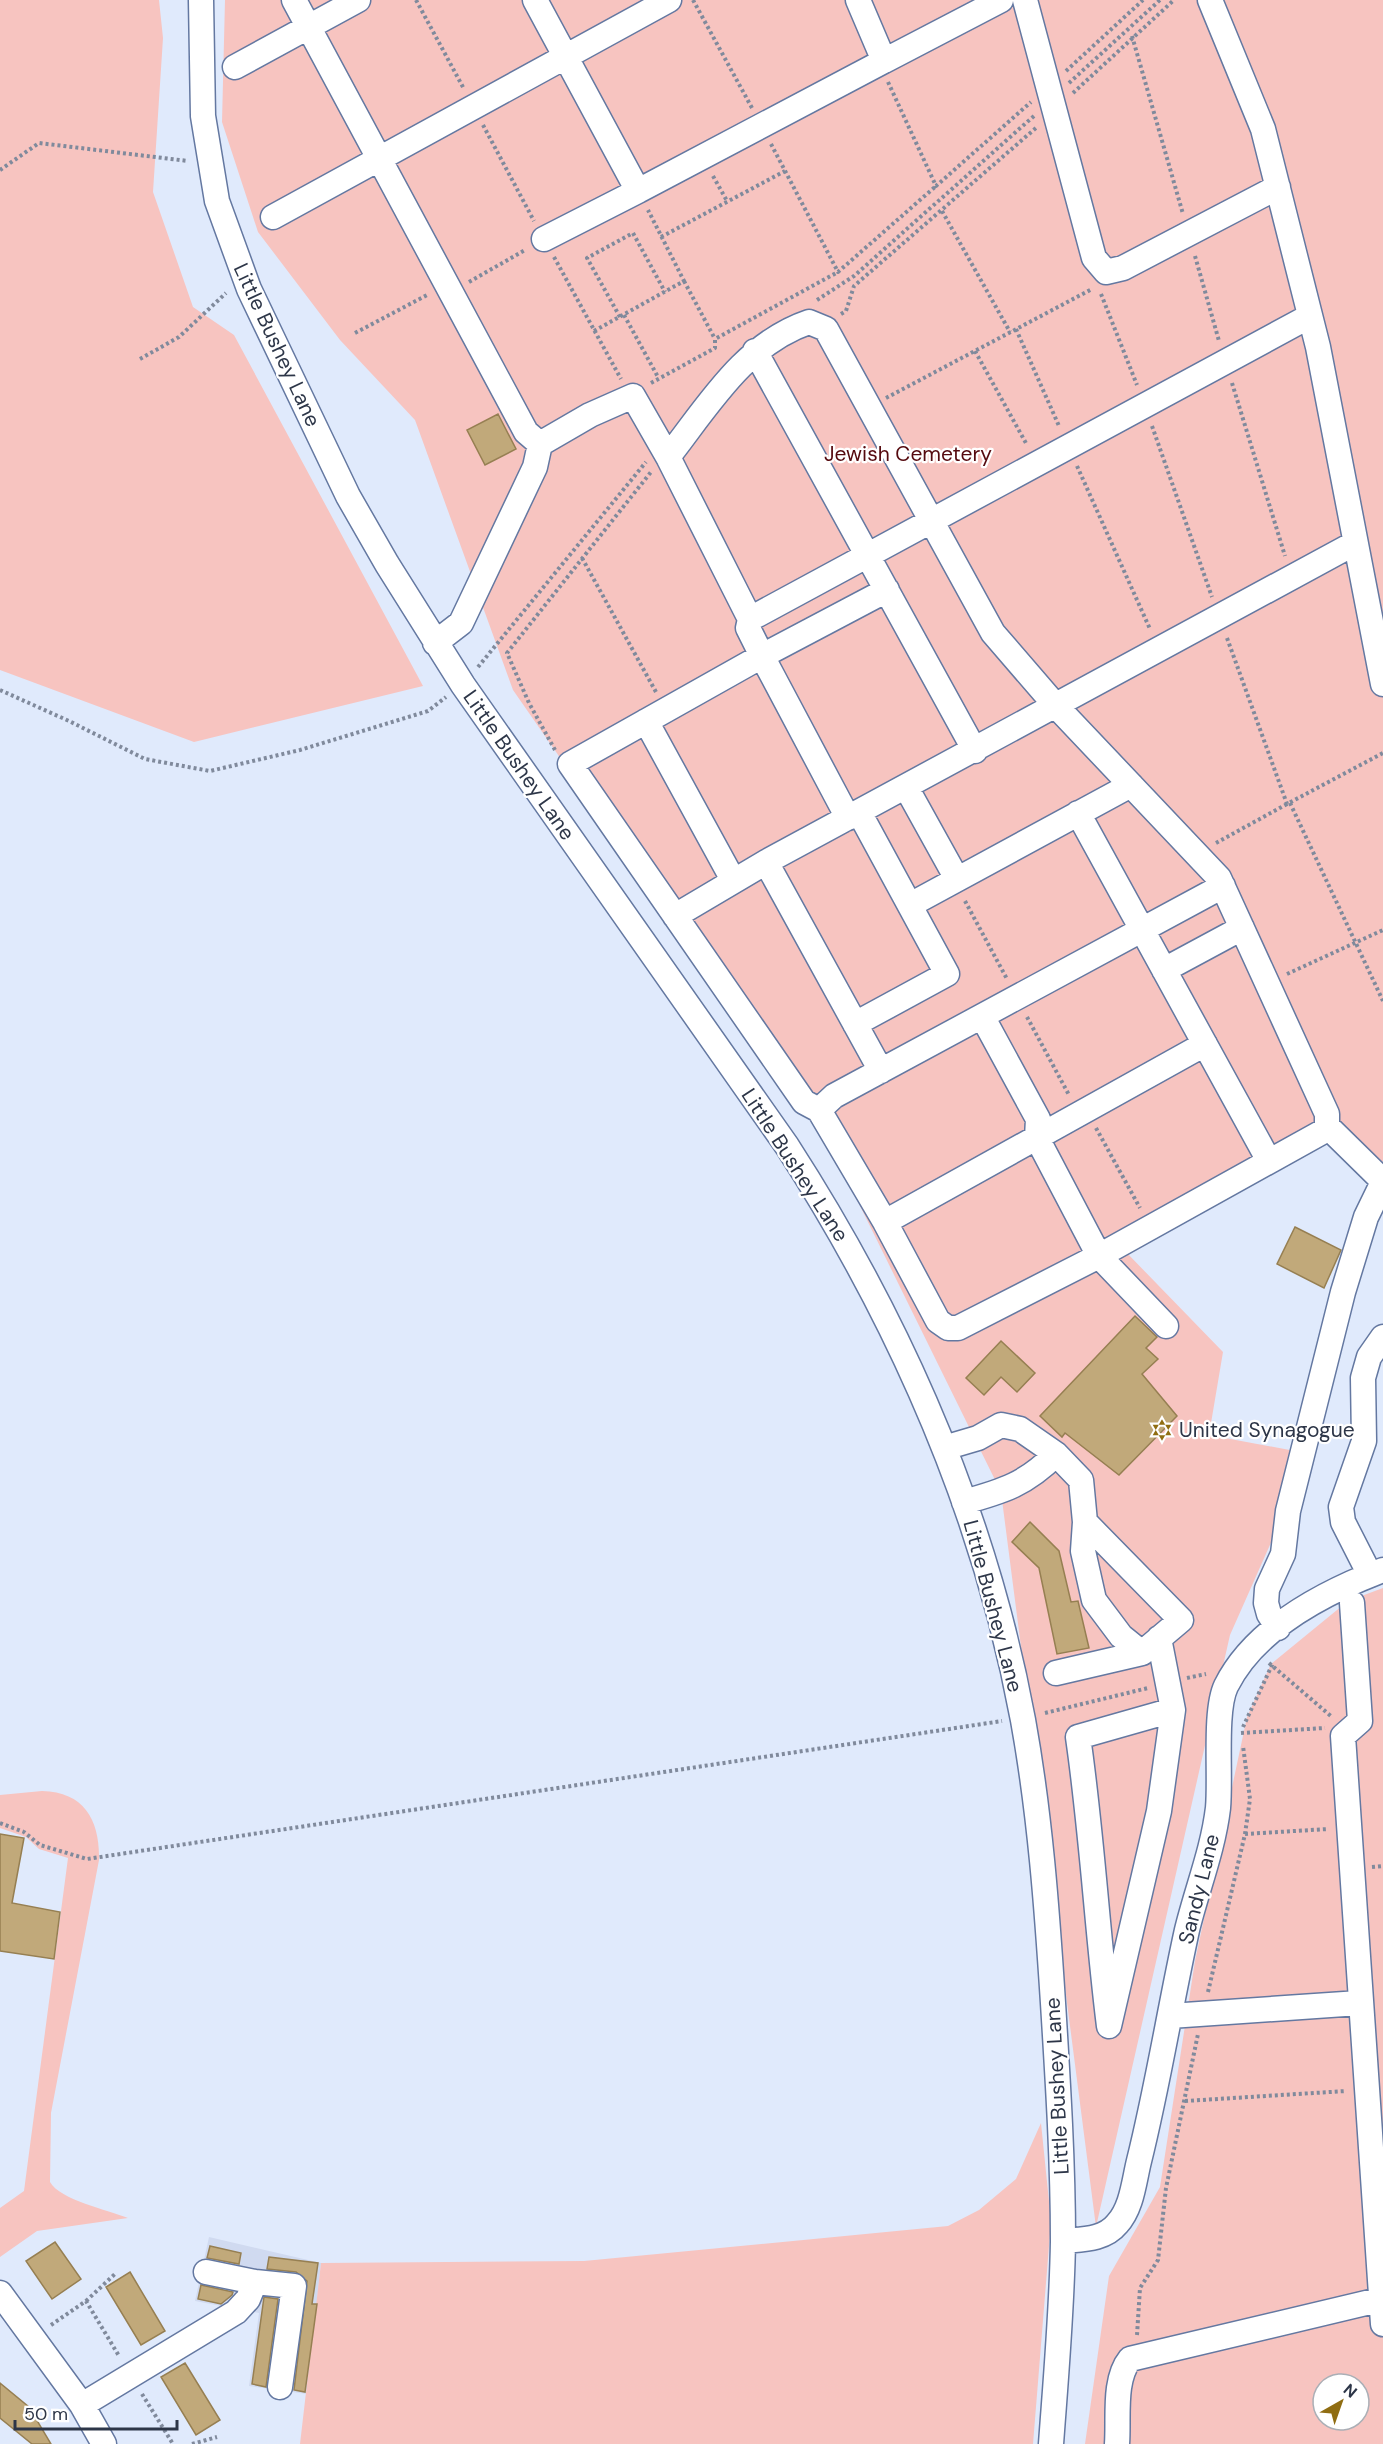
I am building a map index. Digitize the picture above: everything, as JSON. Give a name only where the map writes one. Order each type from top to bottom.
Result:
[{"type":"street","name":"Little Bushey Lane","points":[[201,0],[203,116],[217,201],[244,278],[287,373],[348,496],[435,643],[463,685],[787,1146],[826,1207],[897,1338],[944,1448],[964,1502],[987,1573],[1023,1718],[1038,1817],[1049,1941],[1060,2122],[1063,2241],[1060,2325],[1051,2444]]},
{"type":"street","points":[[294,0],[526,432],[540,444]]},
{"type":"street","points":[[235,67],[358,0]]},
{"type":"street","points":[[535,0],[638,191]]},
{"type":"street","points":[[273,217],[669,0]]},
{"type":"street","points":[[858,0],[884,61]]},
{"type":"street","points":[[544,239],[1000,0]]},
{"type":"street","points":[[1025,0],[1094,258],[1106,272],[1123,268],[1188,232],[1278,187]]},
{"type":"street","points":[[1210,0],[1263,129],[1278,187],[1310,316],[1383,684]]},
{"type":"street","points":[[750,619],[1310,316]]},
{"type":"street","points":[[668,457],[739,367],[755,351],[803,324],[809,322],[822,327],[993,633],[1056,706],[1220,878],[1327,1114],[1327,1126],[1323,1131],[1099,1256],[958,1328],[948,1328],[938,1321],[885,1222],[819,1110],[804,1102],[570,764],[762,656],[887,590]]},
{"type":"street","points":[[755,351],[975,751]]},
{"type":"street","points":[[435,643],[460,623],[535,467],[540,444],[590,415],[633,396],[668,457],[750,619],[748,628],[762,656],[854,815],[910,905],[947,974],[855,1024]]},
{"type":"street","points":[[675,916],[766,862],[975,751],[1354,543]]},
{"type":"street","points":[[656,715],[734,880]]},
{"type":"street","points":[[910,905],[1131,785]]},
{"type":"street","points":[[906,787],[957,879]]},
{"type":"street","points":[[1078,813],[1269,1161]]},
{"type":"street","points":[[766,862],[881,1071]]},
{"type":"street","points":[[819,1110],[834,1096],[1223,886]]},
{"type":"street","points":[[1164,970],[1242,928]]},
{"type":"street","points":[[981,1016],[1038,1119],[1037,1138],[1099,1256],[1166,1326]]},
{"type":"street","points":[[885,1222],[1205,1044]]},
{"type":"street","points":[[1278,1628],[1269,1614],[1266,1603],[1267,1589],[1283,1554],[1288,1511],[1342,1292],[1366,1217],[1383,1182],[1327,1126]]},
{"type":"street","points":[[1376,1573],[1343,1522],[1341,1507],[1364,1441],[1366,1422],[1362,1399],[1363,1378],[1369,1357],[1383,1337]]},
{"type":"street","points":[[944,1448],[978,1438],[1002,1425],[1020,1429],[1056,1454],[1082,1480],[1086,1522],[1083,1551],[1094,1600],[1121,1636],[1151,1645],[1168,1683],[1173,1710],[1159,1811],[1108,2026],[1078,1737],[1173,1710]]},
{"type":"street","points":[[964,1502],[999,1492],[1035,1476],[1056,1454]]},
{"type":"street","points":[[1056,1673],[1151,1645],[1181,1620],[1086,1522]]},
{"type":"street","name":"Sandy Lane","points":[[1063,2241],[1092,2238],[1108,2232],[1127,2210],[1187,1929],[1210,1849],[1218,1807],[1225,1689],[1237,1668],[1253,1649],[1278,1628],[1330,1593],[1376,1573]]},
{"type":"street","points":[[1352,1603],[1359,1721],[1346,1734],[1348,1828],[1383,2324]]},
{"type":"street","points":[[1170,2016],[1359,2003]]},
{"type":"street","points":[[206,2272],[255,2282],[294,2286],[280,2387]]},
{"type":"street","points":[[81,2405],[236,2312],[249,2299],[255,2282]]},
{"type":"street","points":[[1117,2444],[1120,2379],[1124,2366],[1136,2356],[1382,2299]]},
{"type":"street","points":[[4,2308],[81,2405],[104,2444]]},
{"type":"path","points":[[693,0],[838,272]]},
{"type":"path","points":[[715,339],[838,272],[1143,0]]},
{"type":"path","points":[[822,327],[846,311],[854,286],[1056,110],[1132,36],[1174,0]]},
{"type":"path","points":[[1132,36],[1291,577]]},
{"type":"path","points":[[884,61],[887,80],[936,186]]},
{"type":"path","points":[[0,170],[39,143],[210,163]]},
{"type":"path","points":[[703,157],[727,201]]},
{"type":"path","points":[[661,237],[785,171]]},
{"type":"path","points":[[355,333],[448,289],[544,239],[594,331],[633,396],[658,378],[715,348],[715,339],[638,191]]},
{"type":"path","points":[[942,211],[1010,332]]},
{"type":"path","points":[[658,378],[587,258],[633,233],[665,292]]},
{"type":"path","points":[[140,359],[179,337],[244,278]]},
{"type":"path","points":[[594,331],[684,281]]},
{"type":"path","points":[[868,408],[1098,286],[1145,405],[1288,804],[1383,1001]]},
{"type":"path","points":[[1016,329],[1159,649]]},
{"type":"path","points":[[975,351],[1037,464]]},
{"type":"path","points":[[570,764],[559,757],[529,703],[507,654],[653,470],[668,457]]},
{"type":"path","points":[[582,558],[656,715]]},
{"type":"path","points":[[0,690],[145,759],[190,770],[210,771],[300,750],[428,711],[463,685]]},
{"type":"path","points":[[1197,854],[1383,753]]},
{"type":"path","points":[[1268,985],[1383,930]]},
{"type":"path","points":[[1086,1110],[1150,1227]]},
{"type":"path","points":[[1253,1649],[1346,1734]]},
{"type":"path","points":[[1136,2356],[1140,2288],[1158,2260],[1166,2188],[1202,2013],[1245,1834],[1250,1799],[1241,1733],[1271,1665],[1278,1659]]},
{"type":"path","points":[[0,1823],[24,1832],[40,1845],[87,1859],[1023,1718],[1237,1668]]},
{"type":"path","points":[[1241,1733],[1331,1728],[1346,1734]]},
{"type":"path","points":[[1245,1834],[1348,1828]]},
{"type":"path","points":[[1185,2101],[1366,2090]]},
{"type":"path","points":[[86,2301],[116,2273]]},
{"type":"path","points":[[192,2444],[217,2437]]},
{"type":"shaded area","points":[[209,2237],[321,2263],[307,2394],[249,2386],[259,2313],[195,2301]]},
{"type":"green space","points":[[0,0],[159,0],[163,38],[153,192],[193,307],[234,335],[423,686],[194,742],[0,670]]},
{"type":"green space","name":"Jewish Cemetery","points":[[225,0],[1383,0],[1383,1161],[1379,1165],[1346,1126],[1125,1251],[1223,1352],[1209,1435],[1295,1451],[1273,1538],[1230,1635],[1096,2227],[1001,1492],[832,1149],[513,690],[415,420],[340,340],[258,232],[222,122]]},
{"type":"green space","points":[[1383,1588],[1383,2444],[1085,2444],[1109,2276],[1160,2187],[1195,1961],[1247,1717],[1271,1664],[1348,1601]]},
{"type":"green space","points":[[42,1791],[57,1793],[79,1803],[93,1821],[99,1846],[99,1860],[51,2113],[50,2182],[55,2188],[74,2199],[128,2218],[37,2231],[0,2257],[0,2208],[24,2191],[68,1858],[39,1849],[26,1837],[0,1828],[0,1795]]},
{"type":"green space","points":[[1041,2123],[1051,2221],[1033,2444],[300,2444],[321,2263],[584,2261],[948,2226],[979,2210],[1016,2179]]},
{"type":"building","points":[[498,414],[516,449],[485,465],[467,430]]},
{"type":"building","points":[[1295,1227],[1341,1250],[1324,1288],[1277,1264]]},
{"type":"building","points":[[1135,1316],[1157,1337],[1146,1348],[1158,1359],[1142,1374],[1177,1416],[1119,1475],[1065,1433],[1062,1437],[1040,1416]]},
{"type":"building","points":[[1001,1341],[1035,1373],[1017,1392],[1001,1377],[984,1395],[966,1378]]},
{"type":"building","points":[[1030,1522],[1059,1551],[1071,1602],[1078,1601],[1089,1648],[1057,1654],[1039,1568],[1012,1542]]},
{"type":"building","points":[[0,1834],[24,1838],[12,1903],[60,1912],[54,1959],[0,1951]]},
{"type":"building","points":[[55,2242],[81,2279],[52,2299],[26,2261]]},
{"type":"building","points":[[210,2246],[241,2253],[239,2264],[207,2258]]},
{"type":"building","points":[[269,2257],[318,2263],[312,2304],[317,2304],[305,2392],[294,2390],[307,2281],[296,2272],[267,2269]]},
{"type":"building","points":[[130,2272],[165,2331],[141,2345],[106,2287]]},
{"type":"building","points":[[201,2285],[233,2292],[221,2304],[198,2299]]},
{"type":"building","points":[[264,2297],[278,2299],[266,2387],[252,2384]]},
{"type":"building","points":[[185,2363],[220,2420],[196,2435],[161,2377]]},
{"type":"building","points":[[0,2383],[29,2407],[51,2444],[32,2444],[0,2418]]},
{"type":"place","name":"United Synagogue","points":[[1162,1430]]}]
